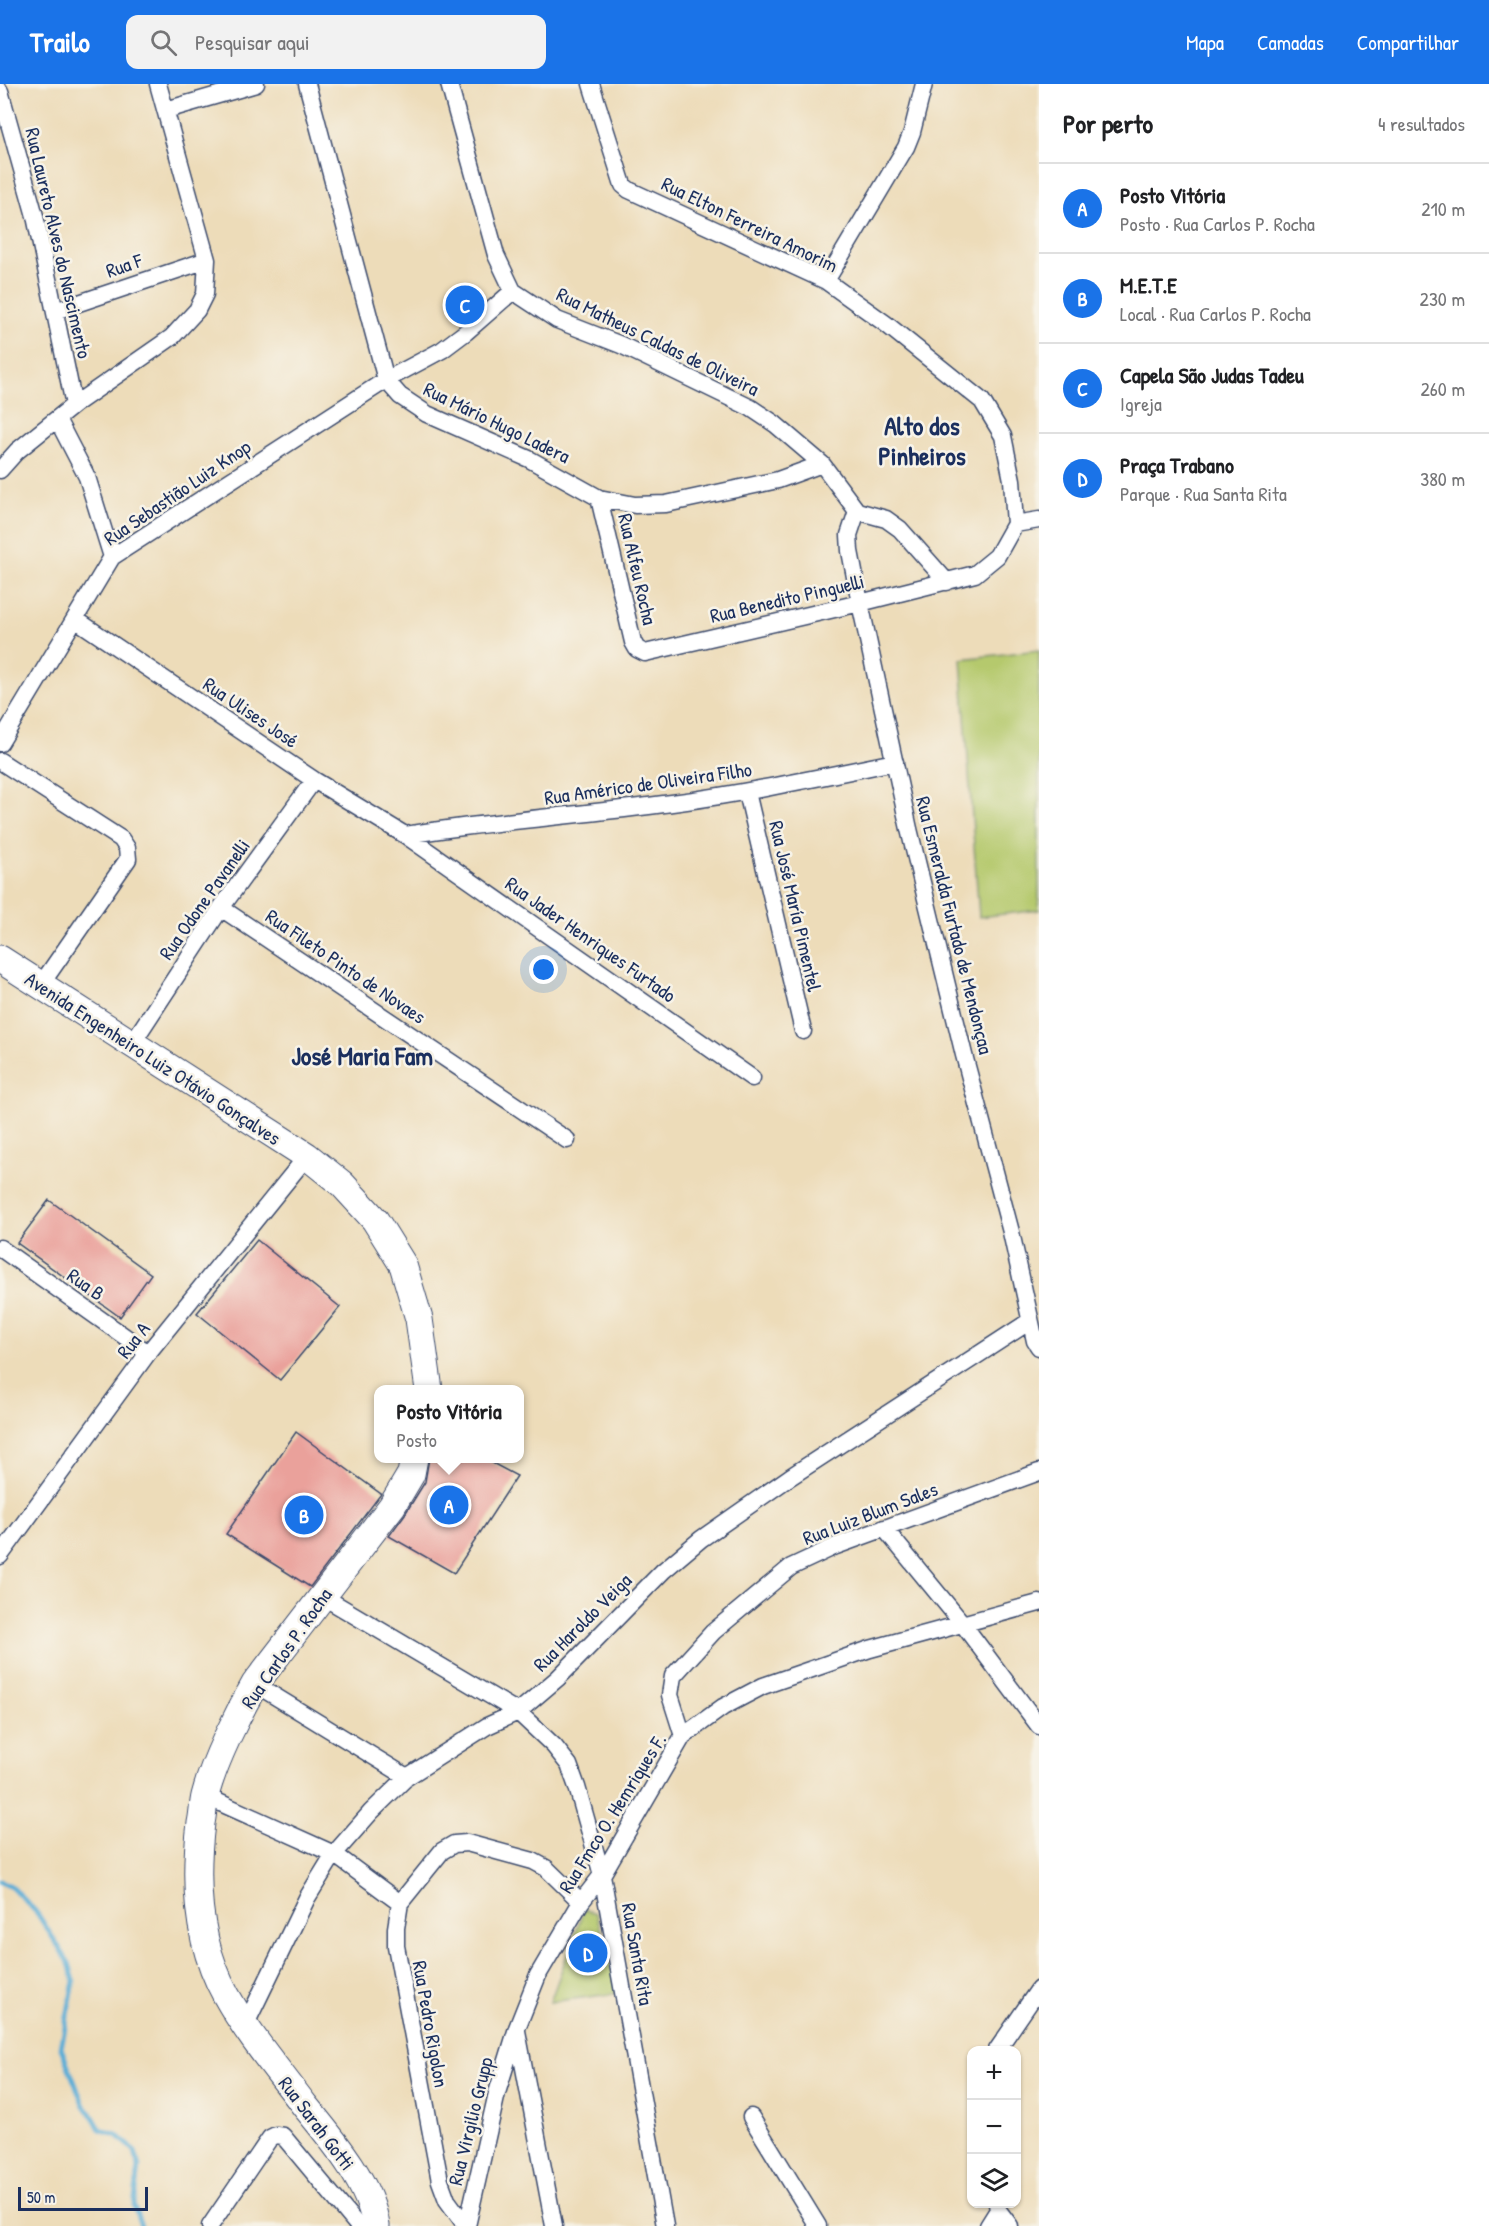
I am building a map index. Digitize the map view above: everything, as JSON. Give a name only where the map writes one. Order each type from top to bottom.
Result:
[{"type":"main road","name":"Avenida Engenheiro Luiz Otávio Gonçalves","points":[[0,959],[307,1156]]},
{"type":"main road","points":[[307,1156],[342,1184],[375,1220],[403,1265],[419,1319],[428,1385]]},
{"type":"main road","name":"Rua Carlos P. Rocha","points":[[245,2026],[225,1993],[210,1957],[200,1915],[198,1849],[205,1796],[226,1740],[255,1684],[392,1506],[411,1474],[413,1463]]},
{"type":"main road","name":"Rua Sarah Gotti","points":[[245,2026],[362,2183],[375,2226]]},
{"type":"street","points":[[0,470],[17,451],[74,405],[172,337],[197,310],[205,294],[207,260],[158,84]]},
{"type":"street","points":[[166,110],[256,84]]},
{"type":"street","points":[[307,84],[386,380]]},
{"type":"street","points":[[449,84],[495,255],[513,291]]},
{"type":"street","name":"Rua Elton Ferreira Amorim","points":[[591,84],[623,185],[629,190],[826,281],[886,324],[982,402],[1003,436],[1012,480],[1015,524]]},
{"type":"street","points":[[826,281],[906,147],[924,84]]},
{"type":"street","name":"Rua Laureto Alves do Nascimento","points":[[0,91],[8,144],[35,216],[74,405]]},
{"type":"street","name":"Rua F","points":[[55,311],[207,260]]},
{"type":"street","name":"Rua Sebastião Luiz Knop","points":[[0,743],[112,557],[386,380],[442,350],[513,291]]},
{"type":"street","name":"Rua Matheus Caldas de Oliveira","points":[[513,291],[557,320],[621,345],[751,408],[775,424],[822,464],[857,511]]},
{"type":"street","name":"Rua Mário Hugo Ladera","points":[[386,380],[400,396],[427,414],[529,459],[599,498],[635,505],[666,504],[778,480],[822,464]]},
{"type":"street","points":[[57,419],[87,477],[112,557]]},
{"type":"street","name":"Rua Alfeu Rocha","points":[[599,498],[633,642],[637,649]]},
{"type":"street","points":[[857,511],[886,519],[900,529],[947,582],[975,574],[997,556],[1015,524],[1039,520]]},
{"type":"street","name":"Rua Esmeralda Furtado de Mendonçaa","points":[[857,511],[849,536],[850,543],[860,603],[909,829],[1011,1232],[1035,1341],[1039,1347]]},
{"type":"street","name":"Rua Benedito Pinguelli","points":[[637,649],[645,652],[947,582]]},
{"type":"street","name":"Rua Ulises José","points":[[75,619],[315,780],[405,835]]},
{"type":"street","points":[[0,761],[121,839],[127,848],[128,859],[40,986]]},
{"type":"street","name":"Rua Américo de Oliveira Filho","points":[[405,835],[747,792],[895,762]]},
{"type":"street","name":"Rua Odone Pavanelli","points":[[131,1045],[221,908],[315,780]]},
{"type":"street","name":"Rua José María Pimentel","points":[[747,792],[803,1030]]},
{"type":"street","name":"Rua Jader Henriques Furtado","points":[[405,835],[752,1078]]},
{"type":"street","name":"Rua Fileto Pinto de Novaes","points":[[221,908],[567,1140]]},
{"type":"street","name":"Rua A","points":[[0,1556],[148,1353],[307,1156]]},
{"type":"street","name":"Rua B","points":[[0,1248],[148,1353]]},
{"type":"street","name":"Rua Haroldo Veiga","points":[[245,2026],[308,1898],[334,1854],[370,1812],[408,1777],[487,1726],[518,1712],[558,1678],[663,1571],[701,1539],[790,1477],[1030,1321]]},
{"type":"street","name":"Rua Luiz Blum Sales","points":[[683,1736],[669,1695],[674,1676],[713,1632],[791,1567],[836,1546],[1039,1472]]},
{"type":"street","points":[[884,1528],[962,1623],[1039,1726]]},
{"type":"street","name":"Rua Santa Rita","points":[[322,1596],[518,1712],[554,1746],[569,1765],[602,1875],[665,2226]]},
{"type":"street","name":"Rua Fmco O. Hemriques F.","points":[[517,2028],[538,1975],[581,1902],[602,1875],[683,1736],[723,1707],[763,1686],[870,1649],[1039,1603]]},
{"type":"street","points":[[255,1684],[408,1777]]},
{"type":"street","points":[[205,1796],[334,1854],[400,1903],[442,1851],[454,1844],[467,1843],[534,1861],[546,1868],[581,1902]]},
{"type":"street","name":"Rua Pedro Rigolon","points":[[400,1903],[396,1946],[440,2181],[447,2200],[467,2226]]},
{"type":"street","points":[[1000,2046],[1039,1989]]},
{"type":"street","points":[[517,2028],[554,2226]]},
{"type":"street","name":"Rua Virgilio Grupp","points":[[467,2226],[497,2093],[517,2028]]},
{"type":"street","points":[[751,2117],[818,2226]]},
{"type":"street","name":"Rua Sarah Gotti","points":[[210,2226],[270,2138],[276,2135],[283,2136],[358,2226]]},
{"type":"street","points":[[988,2226],[997,2208]]},
{"type":"street","points":[[998,2208],[1010,2226]]},
{"type":"green space","points":[[1039,650],[1039,910],[979,917],[961,659]]},
{"type":"green space","points":[[584,1909],[596,1913],[619,1993],[550,2002]]},
{"type":"building","points":[[49,1200],[151,1274],[120,1317],[17,1243]]},
{"type":"building","points":[[257,1240],[340,1307],[280,1380],[197,1313]]},
{"type":"building","points":[[296,1432],[381,1494],[310,1587],[226,1534]]},
{"type":"building","points":[[428,1463],[492,1463],[517,1476],[454,1573],[389,1536],[425,1482]]},
{"type":"waterway","points":[[0,1881],[11,1886],[37,1913],[69,1963],[74,1981],[61,2048],[84,2106],[100,2129],[117,2135],[135,2151],[139,2167],[134,2206],[141,2226]]},
{"type":"place","name":"Capela São Judas Tadeu","points":[[465,305]]},
{"type":"place","name":"Posto Vitória","points":[[449,1505]]},
{"type":"place","name":"M.E.T.E","points":[[304,1515]]},
{"type":"place","name":"Praça Trabano","points":[[588,1953]]},
{"type":"district","name":"Alto dos Pinheiros","points":[[922,440]]},
{"type":"district","name":"José Maria Fam","points":[[362,1055]]}]
